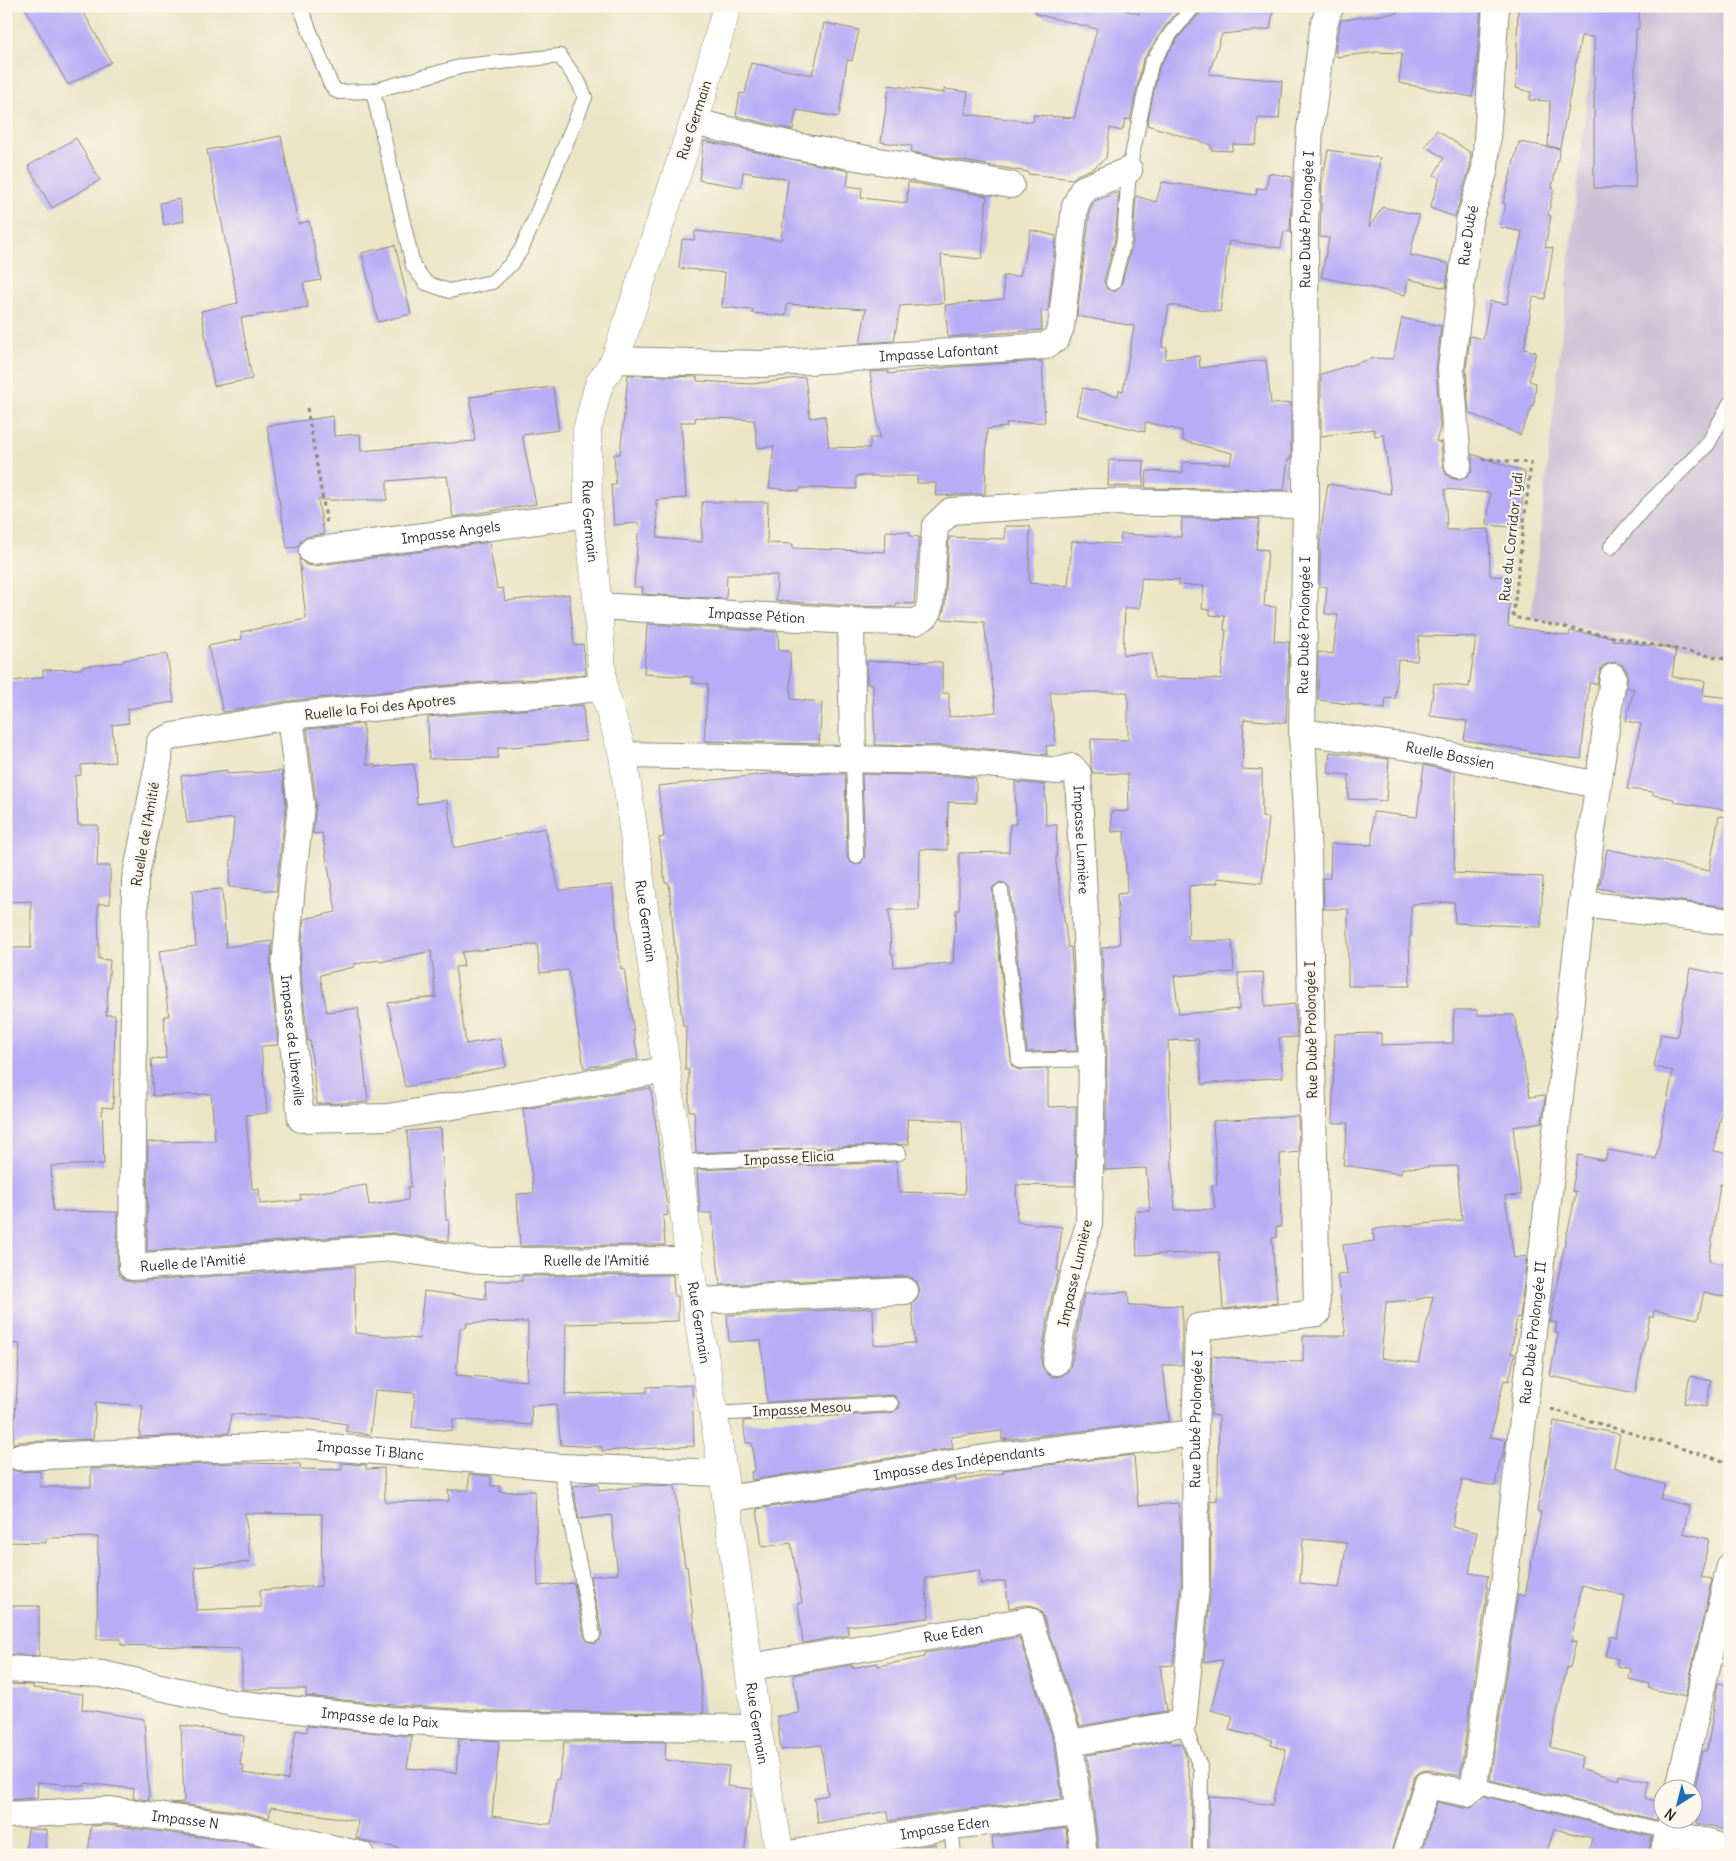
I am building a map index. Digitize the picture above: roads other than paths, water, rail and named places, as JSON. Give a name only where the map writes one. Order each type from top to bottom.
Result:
[{"type":"street","name":"Rue Germain","points":[[727,6],[694,122],[614,360],[599,384],[587,430],[588,514],[598,606],[603,687],[623,756],[679,1162],[689,1260],[723,1473],[757,1728],[781,1855]]},
{"type":"street","name":"Rue Dubé Prolongée I","points":[[1183,1723],[1196,1586],[1195,1433],[1198,1327],[1317,1313],[1308,855],[1302,732],[1306,505],[1306,204],[1310,129],[1323,28],[1329,9],[1332,6]]},
{"type":"street","name":"Rue Dubé","points":[[1458,465],[1450,369],[1469,222],[1485,169],[1496,6]]},
{"type":"street","points":[[694,122],[796,146],[1011,185]]},
{"type":"street","name":"Impasse Lafontant","points":[[614,360],[761,364],[1044,346],[1056,339],[1061,327],[1075,206],[1083,189],[1129,170]]},
{"type":"street","name":"Impasse Pétion","points":[[598,606],[916,622],[926,616],[930,605],[935,526],[951,511],[1094,502],[1306,505]]},
{"type":"street","name":"Impasse Angels","points":[[322,549],[588,514]]},
{"type":"street","points":[[851,620],[853,760]]},
{"type":"street","name":"Rue Dubé Prolongée II","points":[[1474,1784],[1504,1586],[1582,904],[1613,676]]},
{"type":"street","name":"Ruelle la Foi des Apotres","points":[[160,742],[173,736],[290,716],[472,698],[556,693],[603,687]]},
{"type":"street","name":"Impasse de Libreville","points":[[290,716],[301,805],[285,967],[301,1119],[388,1117],[665,1070]]},
{"type":"street","name":"Ruelle Bassien","points":[[1302,732],[1409,747],[1598,785]]},
{"type":"street","name":"Ruelle de l'Amitié","points":[[160,742],[159,760],[135,880],[132,1267],[393,1248],[478,1262],[689,1260]]},
{"type":"street","name":"Impasse Lumière","points":[[623,756],[958,761],[1058,771],[1072,767],[1078,774],[1092,1059],[1089,1224],[1066,1298],[1056,1362]]},
{"type":"street","points":[[1582,904],[1730,922]]},
{"type":"street","points":[[696,1301],[905,1291]]},
{"type":"street","name":"Impasse des Indépendants","points":[[726,1499],[998,1456],[1195,1433]]},
{"type":"street","name":"Impasse Ti Blanc","points":[[20,1457],[308,1445],[560,1467],[723,1473]]},
{"type":"street","points":[[1681,1778],[1730,1566]]},
{"type":"street","name":"Rue Eden","points":[[750,1667],[1029,1620],[1070,1743]]},
{"type":"street","name":"Impasse de la Paix","points":[[6,1669],[102,1674],[232,1703],[392,1720],[492,1726],[757,1728]]},
{"type":"street","points":[[1084,1855],[1070,1743],[1183,1723]]},
{"type":"street","points":[[1405,1855],[1427,1785],[1468,1792],[1474,1784]]},
{"type":"street","name":"Impasse N","points":[[6,1815],[109,1810],[242,1827],[361,1855]]},
{"type":"street","name":"Impasse Eden","points":[[781,1855],[950,1826],[1078,1812]]},
{"type":"street","points":[[1668,1835],[1730,1849]]},
{"type":"lane","points":[[300,6],[330,83],[339,92],[373,91],[463,66],[560,56],[579,83],[585,97],[534,221],[521,250],[510,265],[492,282],[450,292],[426,283],[413,266],[373,91]]},
{"type":"lane","points":[[1113,283],[1124,240],[1129,170],[1151,64],[1171,33],[1194,6]]},
{"type":"lane","points":[[1610,547],[1644,508],[1708,444],[1730,403]]},
{"type":"lane","points":[[853,760],[856,856]]},
{"type":"lane","points":[[1001,892],[1019,1061],[1092,1059]]},
{"type":"lane","name":"Impasse Elicia","points":[[679,1162],[899,1153]]},
{"type":"lane","name":"Impasse Mesou","points":[[714,1414],[891,1404]]},
{"type":"lane","points":[[560,1467],[593,1635]]},
{"type":"lane","points":[[1183,1723],[1201,1769],[1200,1855]]},
{"type":"lane","points":[[1474,1784],[1668,1835]]},
{"type":"lane","points":[[950,1826],[954,1855]]}]
